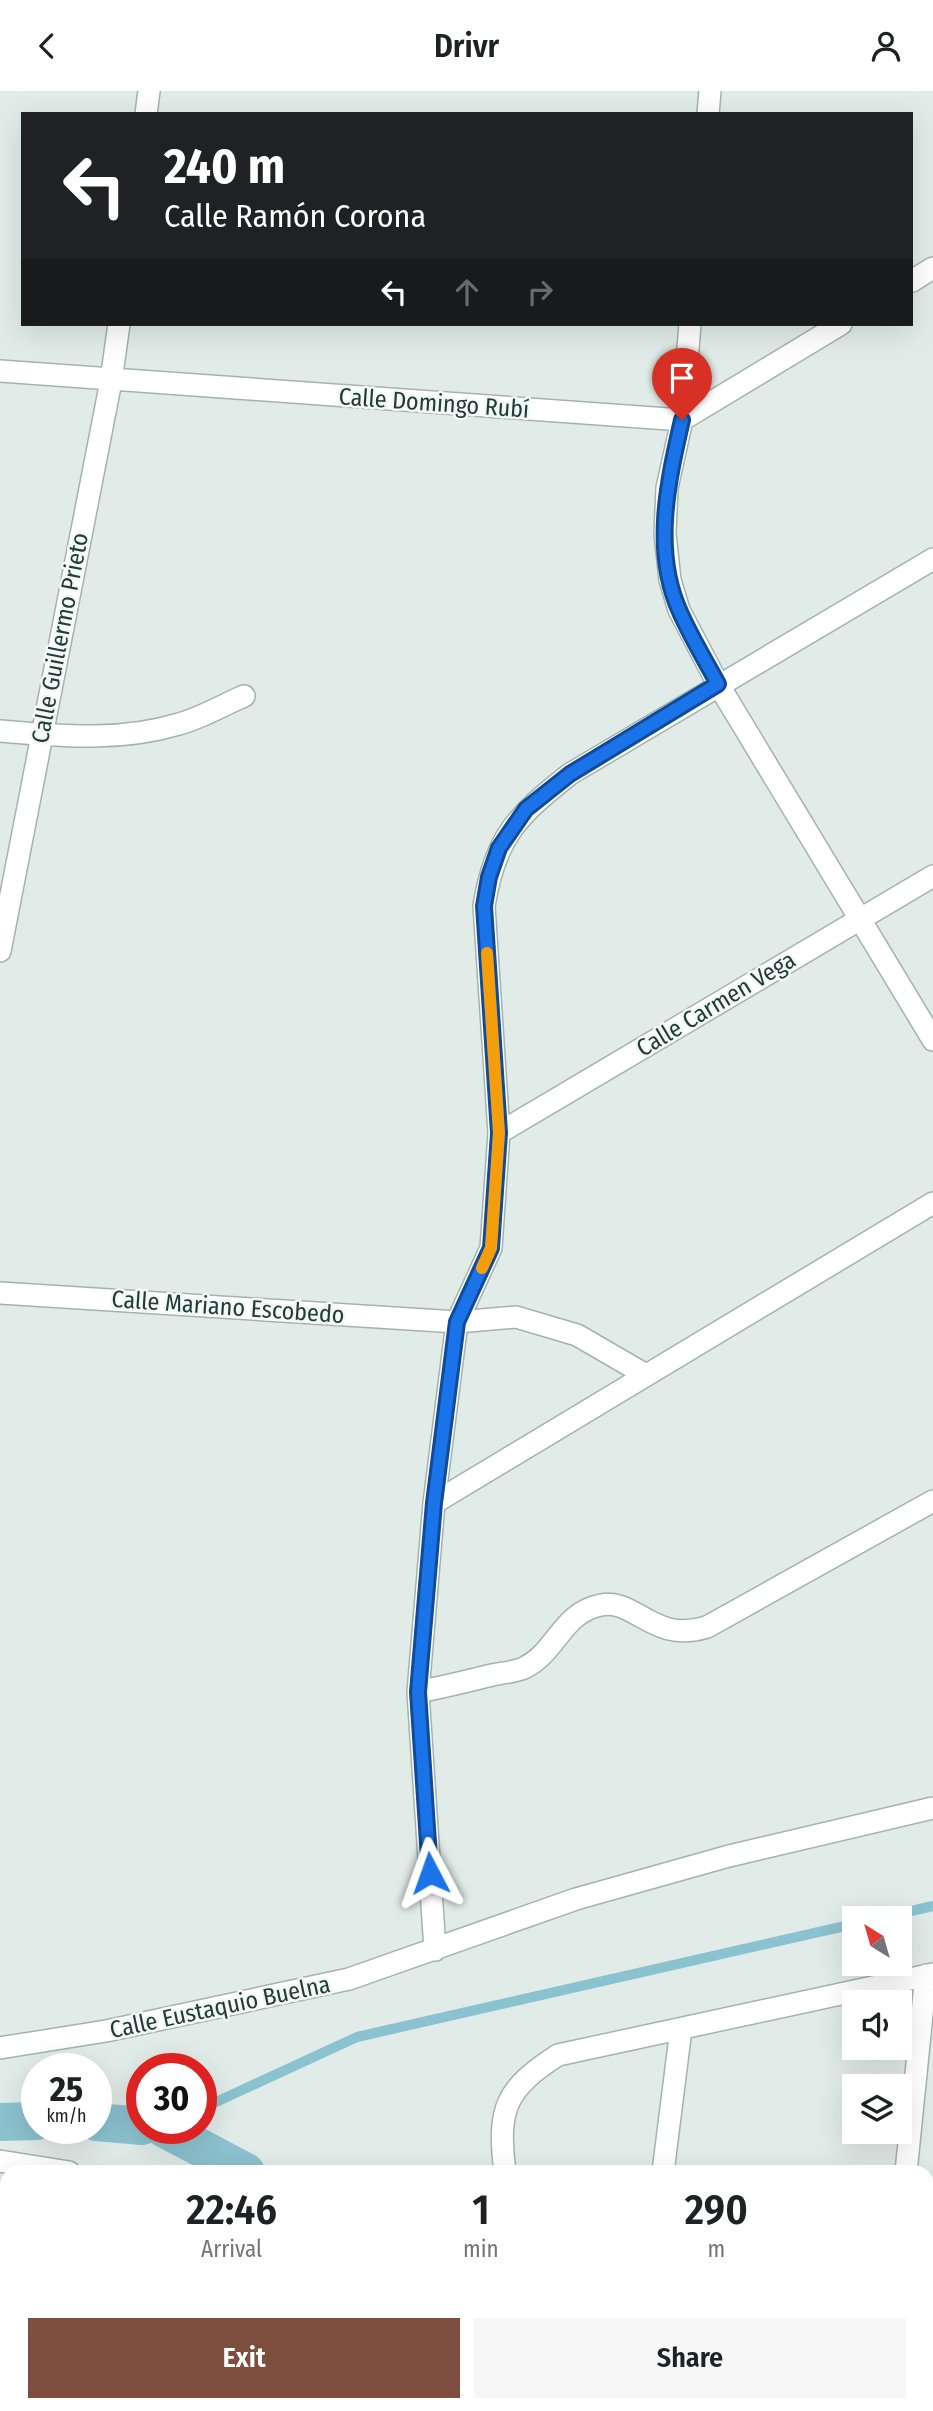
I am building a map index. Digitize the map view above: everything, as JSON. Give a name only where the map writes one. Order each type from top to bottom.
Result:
[{"type":"street","points":[[146,112],[149,91]]},
{"type":"street","points":[[708,112],[710,91]]},
{"type":"street","points":[[913,280],[933,268]]},
{"type":"street","name":"Calle Guillermo Prieto","points":[[0,951],[40,734],[111,381],[119,326]]},
{"type":"street","points":[[690,326],[682,420],[667,488],[665,534],[670,580],[679,610],[718,684],[933,1040]]},
{"type":"street","points":[[682,420],[838,326]]},
{"type":"street","name":"Calle Domingo Rubí","points":[[0,370],[111,381],[682,420]]},
{"type":"street","points":[[435,1950],[418,1692],[434,1503],[457,1322],[491,1248],[499,1133],[484,906],[489,877],[499,848],[526,809],[570,774],[933,559]]},
{"type":"street","points":[[0,731],[82,738],[125,736],[180,724],[244,696]]},
{"type":"street","name":"Calle Carmen Vega","points":[[499,1133],[933,876]]},
{"type":"street","points":[[434,1503],[933,1203]]},
{"type":"street","name":"Calle Mariano Escobedo","points":[[0,1293],[457,1322],[516,1317],[577,1335],[646,1375]]},
{"type":"street","points":[[418,1692],[524,1668],[557,1641],[567,1622],[583,1609],[606,1604],[623,1608],[656,1626],[676,1632],[708,1627],[933,1501]]},
{"type":"street","name":"Calle Eustaquio Buelna","points":[[0,2047],[106,2031],[349,1979],[576,1899],[729,1856],[933,1808]]},
{"type":"street","points":[[504,2165],[500,2125],[510,2097],[536,2069],[558,2055],[587,2046],[681,2029],[929,1974],[907,2165]]},
{"type":"street","points":[[664,2165],[681,2029]]},
{"type":"street","points":[[0,2161],[25,2165]]},
{"type":"waterway","points":[[912,1911],[933,1906]]},
{"type":"waterway","points":[[217,2102],[357,2037],[842,1927]]},
{"type":"waterway","points":[[0,2122],[21,2121]]},
{"type":"waterway","points":[[112,2123],[126,2125]]},
{"type":"waterway","points":[[193,2144],[233,2165]]},
{"type":"slow traffic","points":[[482,1268],[491,1248],[499,1133],[487,953]]},
{"type":"route","points":[[430,1873],[418,1692],[434,1503],[457,1322],[491,1248],[499,1133],[484,906],[489,877],[499,848],[526,809],[570,774],[718,684],[679,610],[670,580],[665,534],[667,488],[682,420]]}]
